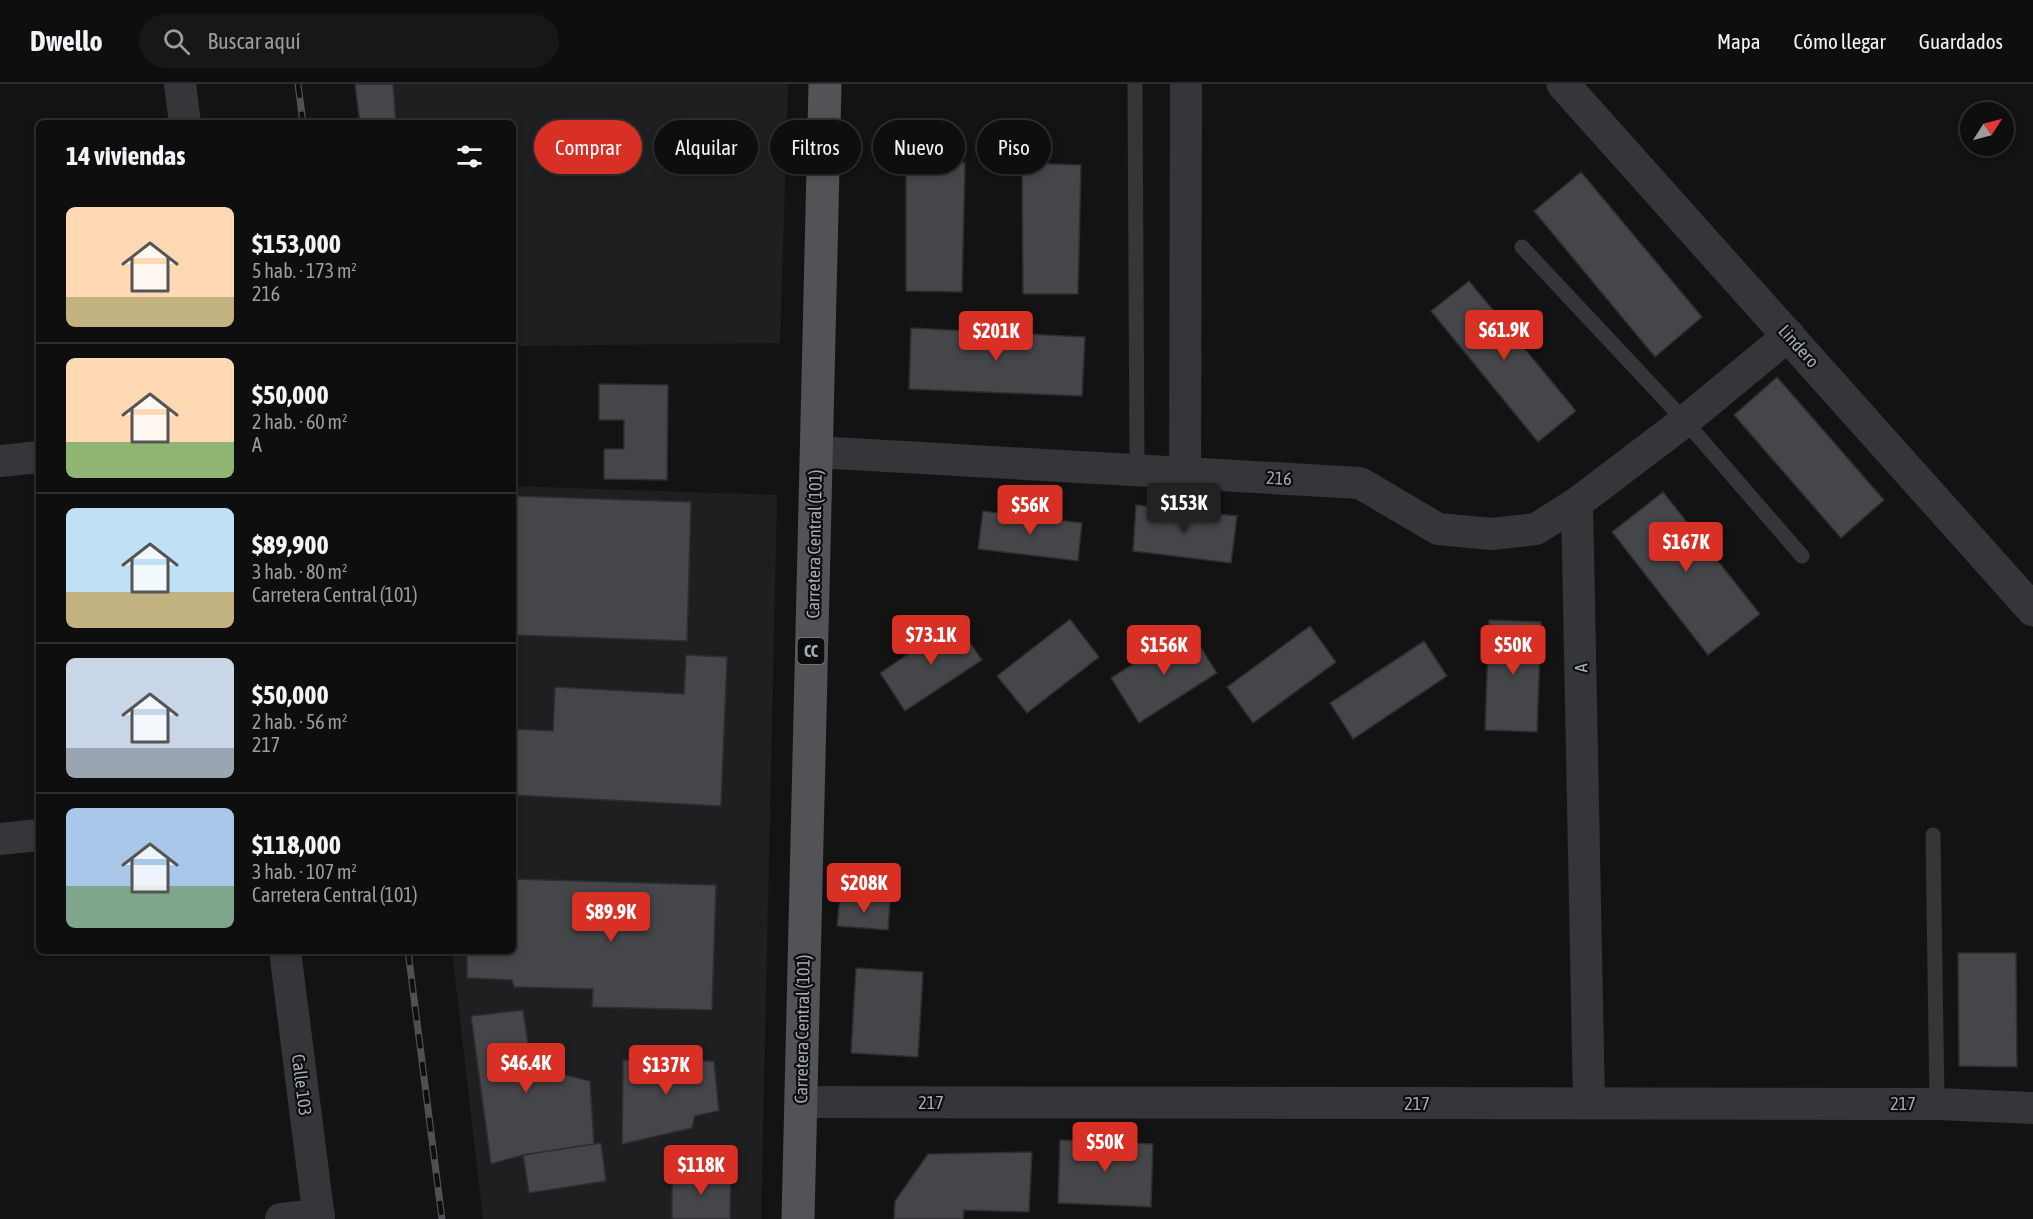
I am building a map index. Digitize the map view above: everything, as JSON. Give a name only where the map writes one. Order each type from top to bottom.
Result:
[{"type":"main road","name":"Carretera Central (101)","points":[[798,1219],[825,84]]},
{"type":"street","points":[[180,84],[185,120]]},
{"type":"street","points":[[1185,473],[1186,84]]},
{"type":"street","name":"Lindero","points":[[1563,84],[2033,610]]},
{"type":"street","points":[[1577,503],[1685,421],[1789,335]]},
{"type":"street","name":"216","points":[[816,452],[1360,483],[1438,529],[1492,534],[1536,529],[1577,503]]},
{"type":"street","points":[[0,461],[36,457]]},
{"type":"street","name":"A","points":[[1577,503],[1589,1103]]},
{"type":"street","points":[[0,839],[36,835]]},
{"type":"street","name":"Calle 103","points":[[285,954],[319,1217]]},
{"type":"street","name":"217","points":[[801,1102],[1937,1104],[2033,1108]]},
{"type":"street","points":[[281,1219],[319,1217]]},
{"type":"lane","points":[[1135,84],[1137,470]]},
{"type":"lane","points":[[1522,247],[1685,421],[1802,556]]},
{"type":"lane","points":[[1933,835],[1937,1104]]},
{"type":"shaded area","points":[[355,84],[788,84],[787,120],[770,120],[770,174],[785,174],[780,343],[516,346],[516,120],[360,120]]},
{"type":"shaded area","points":[[516,486],[777,495],[761,1219],[483,1219],[452,954],[516,954]]},
{"type":"building","points":[[355,84],[393,84],[396,120],[360,120]]},
{"type":"building","points":[[1051,164],[1081,165],[1078,294],[1023,294],[1022,174],[1051,174]]},
{"type":"building","points":[[1581,172],[1702,317],[1655,357],[1534,211]]},
{"type":"building","points":[[906,174],[965,174],[962,292],[906,291]]},
{"type":"building","points":[[1469,281],[1576,411],[1538,442],[1431,311]]},
{"type":"building","points":[[911,328],[1085,337],[1082,396],[909,389]]},
{"type":"building","points":[[1777,377],[1884,500],[1841,538],[1734,415]]},
{"type":"building","points":[[599,384],[668,385],[667,480],[604,479],[604,449],[624,449],[624,420],[599,420]]},
{"type":"building","points":[[1663,492],[1760,614],[1708,655],[1612,532]]},
{"type":"building","points":[[516,496],[691,502],[687,641],[516,635]]},
{"type":"building","points":[[1136,505],[1237,516],[1231,563],[1133,551]]},
{"type":"building","points":[[983,511],[1082,523],[1078,561],[978,549]]},
{"type":"building","points":[[1070,619],[1099,657],[1027,713],[997,676]]},
{"type":"building","points":[[1489,620],[1541,622],[1537,732],[1485,730]]},
{"type":"building","points":[[956,622],[982,660],[905,711],[880,673]]},
{"type":"building","points":[[1310,626],[1336,662],[1253,723],[1227,687]]},
{"type":"building","points":[[1189,629],[1217,673],[1139,723],[1111,678]]},
{"type":"building","points":[[1424,641],[1447,676],[1353,739],[1330,703]]},
{"type":"building","points":[[686,655],[727,657],[721,806],[516,795],[516,729],[553,731],[555,687],[684,694]]},
{"type":"building","points":[[516,879],[716,885],[712,1010],[592,1007],[593,989],[514,987],[512,980],[467,978],[467,954],[516,954]]},
{"type":"building","points":[[840,897],[890,901],[888,930],[837,926]]},
{"type":"building","points":[[1958,953],[2016,953],[2017,1067],[1959,1066]]},
{"type":"building","points":[[856,968],[923,972],[918,1057],[851,1053]]},
{"type":"building","points":[[523,1010],[533,1078],[558,1073],[590,1081],[594,1144],[523,1155],[491,1164],[471,1016]]},
{"type":"building","points":[[623,1060],[714,1061],[719,1111],[695,1116],[692,1128],[622,1144]]},
{"type":"building","points":[[1060,1140],[1153,1144],[1151,1207],[1058,1203]]},
{"type":"building","points":[[601,1143],[606,1181],[529,1193],[523,1155]]},
{"type":"building","points":[[1032,1152],[1029,1212],[964,1210],[963,1219],[894,1219],[895,1201],[928,1154]]},
{"type":"building","points":[[672,1173],[731,1174],[730,1219],[672,1219]]},
{"type":"railway","points":[[298,84],[303,120]]},
{"type":"railway","points":[[408,954],[442,1219]]}]
